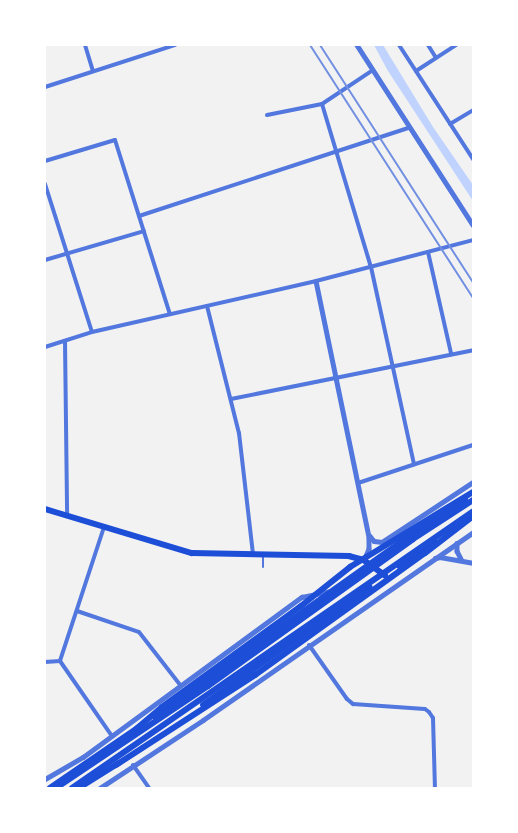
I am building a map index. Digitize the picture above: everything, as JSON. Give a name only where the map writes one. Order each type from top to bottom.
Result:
[{"type":"highway","points":[[136,729],[190,686],[301,606],[350,567],[473,493]]},
{"type":"highway","points":[[56,788],[200,692],[413,539],[473,500]]},
{"type":"highway","points":[[72,788],[473,511]]},
{"type":"highway","points":[[116,765],[255,675],[424,554],[473,516]]},
{"type":"main road","points":[[50,788],[473,493]]},
{"type":"main road","points":[[45,509],[192,553],[342,555],[364,560],[385,575]]},
{"type":"main road","points":[[79,788],[116,765],[385,575],[473,516]]},
{"type":"street","points":[[85,45],[93,71]]},
{"type":"street","points":[[45,87],[161,47],[175,45]]},
{"type":"street","points":[[357,45],[473,225]]},
{"type":"street","points":[[399,45],[473,160]]},
{"type":"street","points":[[428,45],[436,58]]},
{"type":"street","points":[[416,71],[456,45]]},
{"type":"street","points":[[267,115],[322,104],[373,70]]},
{"type":"street","points":[[322,104],[371,267],[391,366],[414,464]]},
{"type":"street","points":[[450,124],[473,110]]},
{"type":"street","points":[[139,216],[324,156],[336,150],[409,128]]},
{"type":"street","points":[[45,161],[115,140],[170,314]]},
{"type":"street","points":[[45,184],[92,332]]},
{"type":"street","points":[[45,260],[144,231]]},
{"type":"street","points":[[45,347],[92,332],[316,281],[473,240]]},
{"type":"street","points":[[428,252],[451,353]]},
{"type":"street","points":[[316,281],[371,539],[378,542],[473,482]]},
{"type":"street","points":[[207,306],[239,433],[250,554]]},
{"type":"street","points":[[65,341],[67,515]]},
{"type":"street","points":[[231,399],[473,350]]},
{"type":"street","points":[[358,483],[473,444]]},
{"type":"street","points":[[400,543],[405,526]]},
{"type":"street","points":[[60,661],[104,527]]},
{"type":"street","points":[[364,560],[369,549],[368,529]]},
{"type":"street","points":[[100,788],[203,720],[473,532]]},
{"type":"street","points":[[457,543],[458,558],[463,560]]},
{"type":"street","points":[[432,559],[440,557],[473,563]]},
{"type":"street","points":[[45,779],[83,757],[302,598],[333,590]]},
{"type":"street","points":[[77,610],[139,632],[181,686]]},
{"type":"street","points":[[309,645],[347,699],[353,704],[426,709],[429,712],[433,718],[435,788]]},
{"type":"street","points":[[45,662],[60,661]]},
{"type":"street","points":[[60,661],[112,736]]},
{"type":"street","points":[[133,765],[149,788]]},
{"type":"lane","points":[[263,554],[263,567]]},
{"type":"water","points":[[374,45],[383,45],[433,127],[473,185],[473,201],[388,71]]},
{"type":"railway","points":[[310,45],[473,298]]},
{"type":"railway","points":[[320,45],[473,282]]}]
